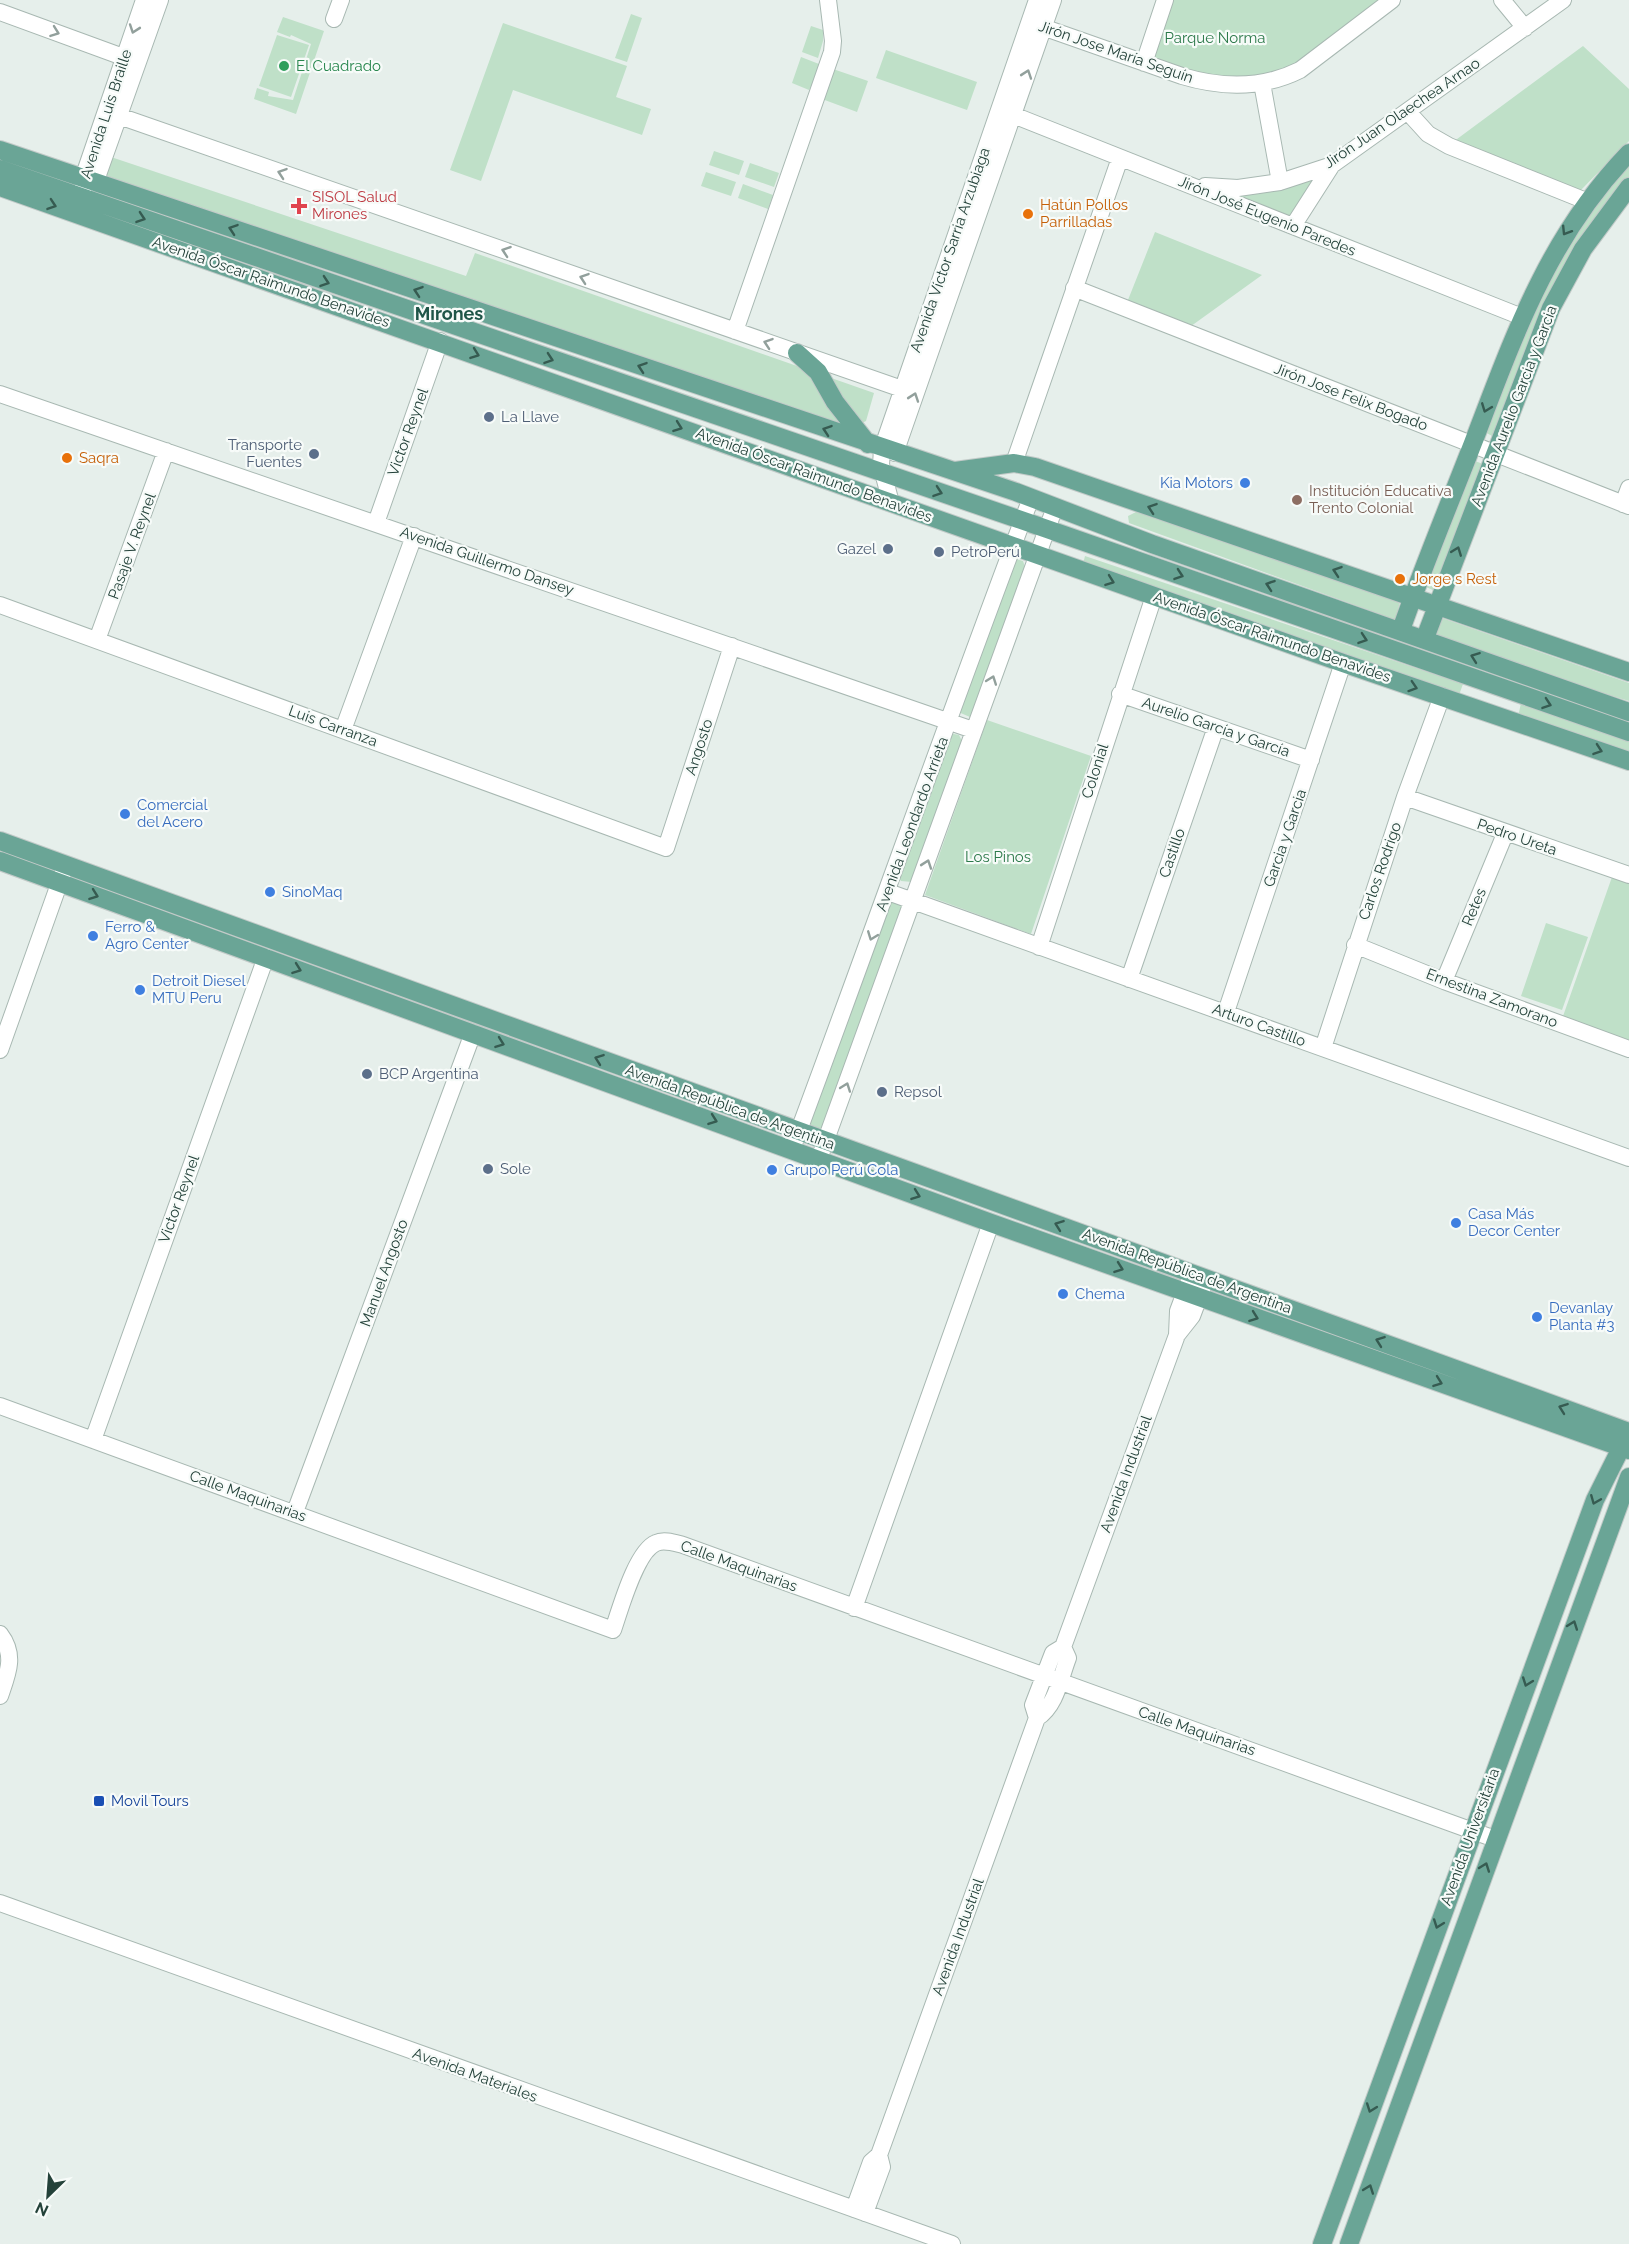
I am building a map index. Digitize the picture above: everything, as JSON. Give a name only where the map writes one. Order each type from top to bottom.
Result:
[{"type":"main road","points":[[0,150],[1030,498],[1152,544],[1629,712]]},
{"type":"main road","name":"Avenida Aurelio Garcia y Garcia","points":[[1401,630],[1522,317],[1551,258],[1586,201],[1629,153]]},
{"type":"main road","name":"Avenida Óscar Raimundo Benavides","points":[[0,170],[1022,520],[1629,732]]},
{"type":"main road","name":"Avenida Óscar Raimundo Benavides","points":[[0,187],[440,341],[1343,663],[1629,761]]},
{"type":"main road","name":"Avenida Aurelio Garcia y Garcia","points":[[1425,639],[1535,348],[1569,273],[1597,228],[1629,187]]},
{"type":"main road","points":[[797,353],[818,372],[835,402],[882,448]]},
{"type":"main road","points":[[721,418],[785,465]]},
{"type":"main road","points":[[954,472],[1014,463],[1035,467],[1629,672]]},
{"type":"main road","name":"Avenida República de Argentina","points":[[0,841],[62,874],[266,957],[473,1033],[795,1140]]},
{"type":"main road","name":"Avenida República de Argentina","points":[[0,861],[62,874],[822,1150],[1199,1275],[1627,1441]]},
{"type":"main road","name":"Avenida República de Argentina","points":[[822,1150],[991,1223],[1192,1294],[1627,1441]]},
{"type":"main road","name":"Avenida Universitaria","points":[[1322,2244],[1595,1500],[1627,1441]]},
{"type":"main road","name":"Avenida Universitaria","points":[[1349,2244],[1629,1477]]},
{"type":"main road","points":[[1407,2011],[1430,2019]]},
{"type":"street","name":"Avenida Luis Braille","points":[[89,180],[119,116],[144,0]]},
{"type":"street","name":"Avenida Luis Braille","points":[[103,223],[85,199],[89,180],[131,60],[160,0]]},
{"type":"street","points":[[334,19],[340,0]]},
{"type":"street","points":[[735,331],[832,52],[833,41],[828,0]]},
{"type":"street","name":"Avenida Víctor Sarria Arzubiaga","points":[[882,448],[1013,115],[1036,25],[1037,0]]},
{"type":"street","name":"Avenida Víctor Sarria Arzubiaga","points":[[891,502],[883,473],[882,448],[1036,25],[1053,0]]},
{"type":"street","points":[[1144,63],[1165,0]]},
{"type":"street","name":"Jirón Jose María Seguín","points":[[1036,25],[1207,83],[1234,86],[1285,78],[1314,62],[1392,0]]},
{"type":"street","points":[[1502,0],[1525,28]]},
{"type":"street","name":"Jirón Juan Olaechea Arnao","points":[[1189,185],[1238,188],[1280,182],[1332,165],[1563,0]]},
{"type":"street","points":[[0,12],[131,60]]},
{"type":"street","points":[[1262,83],[1280,182]]},
{"type":"street","points":[[1408,112],[1428,134],[1449,146],[1586,201]]},
{"type":"street","name":"Jirón José Eugenio Paredes","points":[[1013,115],[1522,317]]},
{"type":"street","points":[[119,116],[902,390]]},
{"type":"street","points":[[1014,463],[1120,158]]},
{"type":"street","points":[[1293,226],[1332,165]]},
{"type":"street","name":"Jirón Jose Felix Bogado","points":[[1074,288],[1472,445],[1627,500]]},
{"type":"street","name":"Victor Reynel","points":[[375,523],[440,341]]},
{"type":"street","name":"Avenida Guillermo Dansey","points":[[0,394],[973,730]]},
{"type":"street","name":"Pasaje V. Reynel","points":[[98,640],[166,451]]},
{"type":"street","name":"Avenida Leondardo Arrieta","points":[[795,1140],[888,892],[1030,498]]},
{"type":"street","name":"Avenida Leondardo Arrieta","points":[[822,1150],[914,902],[973,730],[1055,507]]},
{"type":"street","points":[[344,730],[414,536]]},
{"type":"street","name":"Colonial","points":[[1039,947],[1154,596]]},
{"type":"street","name":"Luis Carranza","points":[[0,605],[666,848]]},
{"type":"street","name":"Angosto","points":[[666,848],[732,646]]},
{"type":"street","name":"Garcia y Garcia","points":[[1226,1012],[1343,663]]},
{"type":"street","name":"Aurelio García y García","points":[[1120,694],[1311,760]]},
{"type":"street","name":"Carlos Rodrigo","points":[[1323,1048],[1405,797],[1442,696]]},
{"type":"street","name":"Castillo","points":[[1129,979],[1216,727]]},
{"type":"street","name":"Pedro Ureta","points":[[1405,797],[1505,834],[1629,875]]},
{"type":"street","name":"Retes","points":[[1444,981],[1505,834]]},
{"type":"street","points":[[0,1050],[62,874]]},
{"type":"street","name":"Arturo Castillo","points":[[888,892],[1629,1158]]},
{"type":"street","name":"Ernestina Zamorano","points":[[1355,945],[1444,981],[1629,1048]]},
{"type":"street","name":"Victor Reynel","points":[[93,1440],[266,957]]},
{"type":"street","name":"Manuel Angosto","points":[[295,1512],[473,1033]]},
{"type":"street","points":[[854,1608],[991,1223]]},
{"type":"street","name":"Avenida Industrial","points":[[859,2211],[871,2162],[879,2155],[1037,1718],[1048,1711],[1051,1679],[1068,1658],[1063,1647],[1177,1335],[1176,1323],[1192,1294],[1199,1275]]},
{"type":"street","name":"Calle Maquinarias","points":[[0,1406],[613,1630],[645,1551],[656,1543],[668,1541],[1495,1839]]},
{"type":"street","points":[[0,1634],[8,1644],[11,1659],[0,1696]]},
{"type":"street","name":"Avenida Materiales","points":[[0,1904],[952,2244]]},
{"type":"green space","name":"Parque Norma","points":[[1172,0],[1380,0],[1318,50],[1280,73],[1246,78],[1207,78],[1152,60]]},
{"type":"green space","points":[[631,14],[642,18],[627,62],[615,58]]},
{"type":"green space","points":[[283,17],[324,31],[296,114],[254,99],[257,88],[269,92],[268,96],[293,100],[311,44],[291,35],[290,37],[277,32]]},
{"type":"green space","points":[[503,23],[627,66],[616,97],[651,109],[642,135],[513,90],[481,181],[450,170]]},
{"type":"green space","points":[[811,26],[823,30],[823,41],[818,58],[802,52]]},
{"type":"green space","name":"El Cuadrado","points":[[277,35],[309,45],[291,97],[259,86]]},
{"type":"green space","points":[[1583,46],[1629,89],[1629,141],[1581,190],[1453,142]]},
{"type":"green space","points":[[886,50],[977,82],[967,110],[876,78]]},
{"type":"green space","points":[[801,57],[819,64],[821,68],[809,90],[792,83]]},
{"type":"green space","points":[[833,69],[868,81],[857,112],[822,99]]},
{"type":"green space","points":[[714,151],[744,161],[739,175],[709,165]]},
{"type":"green space","points":[[108,156],[466,276],[475,253],[874,393],[866,421],[850,429],[105,176]]},
{"type":"green space","points":[[750,163],[779,173],[774,187],[745,177]]},
{"type":"green space","points":[[1629,164],[1629,180],[1538,323],[1492,436],[1485,432],[1527,318],[1590,210]]},
{"type":"green space","points":[[706,172],[736,182],[731,196],[701,186]]},
{"type":"green space","points":[[1311,179],[1316,180],[1290,218],[1216,190],[1273,191]]},
{"type":"green space","points":[[743,184],[773,195],[768,209],[738,198]]},
{"type":"green space","points":[[1155,232],[1262,275],[1187,329],[1126,305]]},
{"type":"green space","points":[[1475,461],[1483,464],[1435,591],[1426,587]]},
{"type":"green space","points":[[1138,511],[1400,601],[1396,620],[1129,523],[1128,516]]},
{"type":"green space","points":[[1085,556],[1463,684],[1459,695],[1083,564]]},
{"type":"green space","points":[[1016,559],[1023,561],[1025,567],[970,717],[956,711]]},
{"type":"green space","points":[[1442,618],[1629,683],[1629,701],[1562,681],[1439,637],[1435,632]]},
{"type":"green space","points":[[1521,703],[1629,739],[1629,755],[1518,717]]},
{"type":"green space","name":"Los Pinos","points":[[987,720],[1091,756],[1031,934],[925,895]]},
{"type":"green space","points":[[949,733],[959,735],[962,741],[912,882],[901,881],[898,877]]},
{"type":"green space","points":[[1612,877],[1629,883],[1629,1043],[1562,1019]]},
{"type":"green space","points":[[889,901],[902,905],[823,1130],[809,1126]]},
{"type":"green space","points":[[1546,923],[1588,937],[1562,1010],[1521,996]]},
{"type":"place","name":"El Cuadrado","points":[[284,66]]},
{"type":"place","name":"SISOL Salud Mirones","points":[[299,206]]},
{"type":"place","name":"Hatún Pollos Parrilladas","points":[[1028,214]]},
{"type":"place","name":"La Llave","points":[[489,417]]},
{"type":"place","name":"Transporte Fuentes","points":[[314,454]]},
{"type":"place","name":"Saqra","points":[[67,458]]},
{"type":"place","name":"Kia Motors","points":[[1245,483]]},
{"type":"place","name":"Institución Educativa Trento Colonial","points":[[1297,500]]},
{"type":"place","name":"Gazel","points":[[888,549]]},
{"type":"place","name":"PetroPerú","points":[[939,552]]},
{"type":"place","name":"Jorge s Rest","points":[[1400,579]]},
{"type":"place","name":"Comercial del Acero","points":[[125,814]]},
{"type":"place","name":"SinoMaq","points":[[270,892]]},
{"type":"place","name":"Ferro & Agro Center","points":[[93,936]]},
{"type":"place","name":"Detroit Diesel MTU Peru","points":[[140,990]]},
{"type":"place","name":"BCP Argentina","points":[[367,1074]]},
{"type":"place","name":"Repsol","points":[[882,1092]]},
{"type":"place","name":"Sole","points":[[488,1169]]},
{"type":"place","name":"Grupo Perú Cola","points":[[772,1170]]},
{"type":"place","name":"Casa Más Decor Center","points":[[1456,1223]]},
{"type":"place","name":"Chema","points":[[1063,1294]]},
{"type":"place","name":"Devanlay Planta #3","points":[[1537,1317]]},
{"type":"place","name":"Movil Tours","points":[[99,1801]]},
{"type":"district","name":"Mirones","points":[[449,314]]}]
